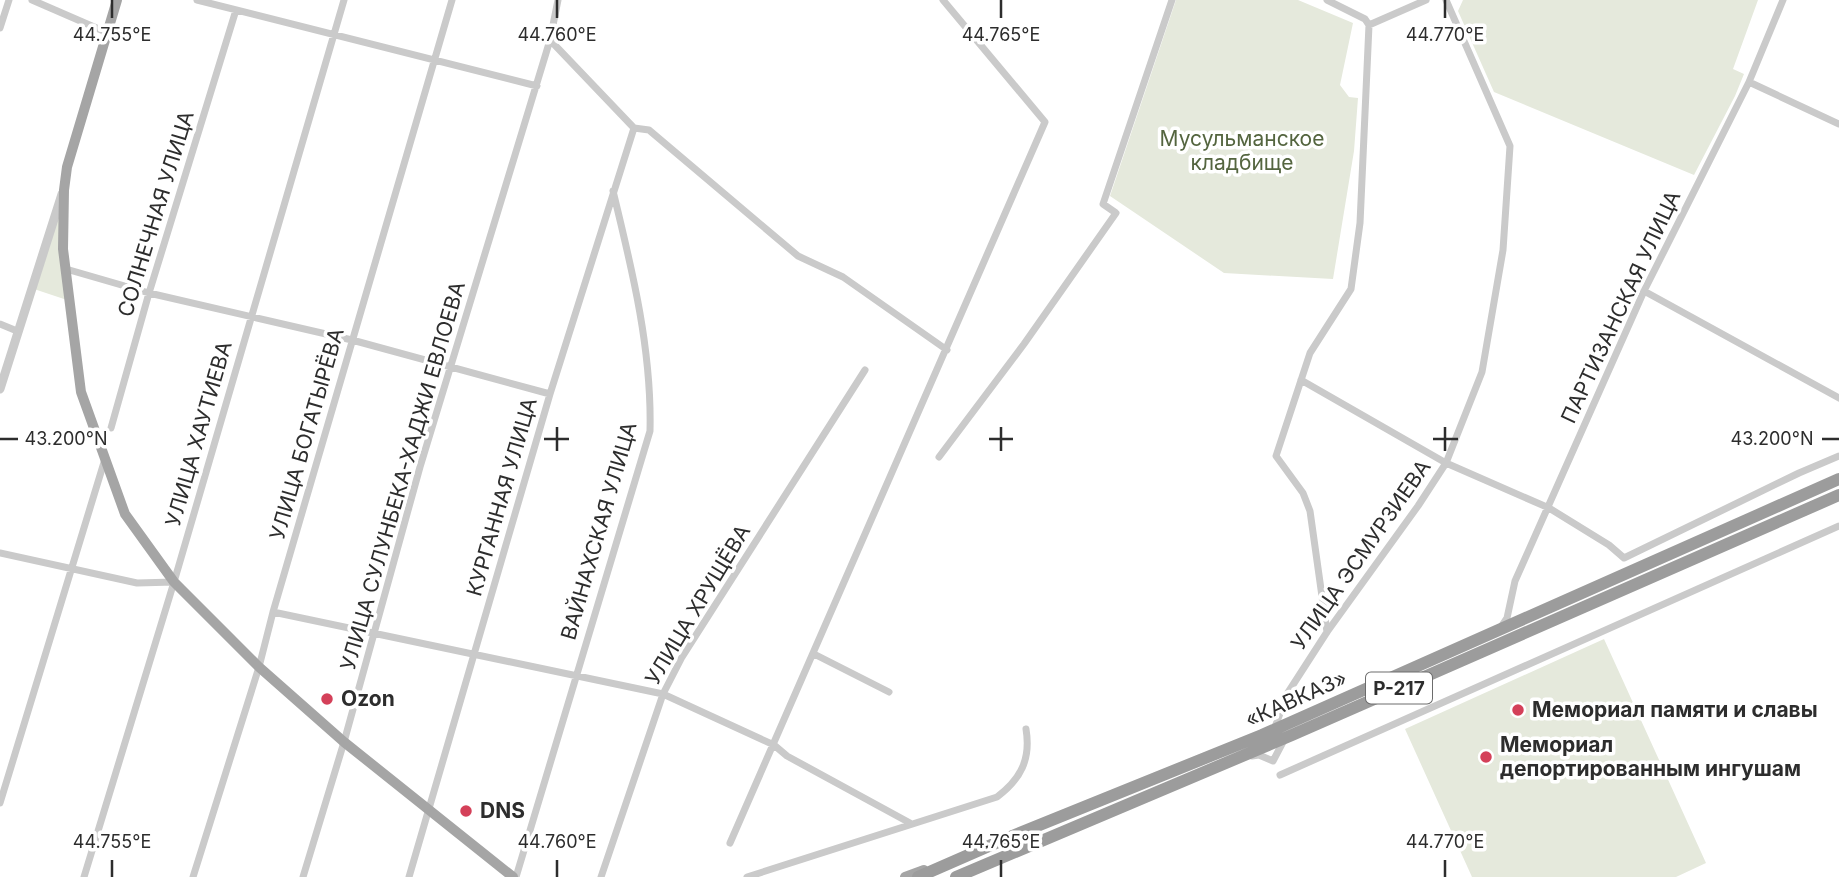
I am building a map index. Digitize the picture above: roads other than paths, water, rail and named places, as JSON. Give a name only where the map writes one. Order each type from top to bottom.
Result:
[{"type":"highway","name":"«КАВКАЗ»","points":[[918,877],[1273,730],[1839,480]]},
{"type":"highway","name":"«КАВКАЗ»","points":[[956,877],[1292,735],[1839,495]]},
{"type":"main road","points":[[117,0],[67,167],[63,249],[81,392],[125,514],[174,582],[259,667],[344,742],[514,877]]},
{"type":"main road","name":"Р-217","points":[[905,877],[1005,839]]},
{"type":"main road","name":"Р-217","points":[[971,877],[1020,849]]},
{"type":"street","points":[[0,28],[9,0]]},
{"type":"street","points":[[32,0],[108,33]]},
{"type":"street","points":[[197,0],[537,86]]},
{"type":"street","name":"УЛИЦА ХАУТИЕВА","points":[[83,877],[174,582],[344,0]]},
{"type":"street","name":"УЛИЦА БОГАТЫРЁВА","points":[[193,877],[259,667],[272,612],[452,0]]},
{"type":"street","name":"УЛИЦА СУЛУНБЕКА-ХАДЖИ ЕВЛОЕВА","points":[[303,877],[344,742],[420,467],[537,86],[558,0]]},
{"type":"street","points":[[730,843],[1045,122],[943,0]]},
{"type":"street","points":[[939,457],[1024,344],[1116,213],[1103,204],[1172,0]]},
{"type":"street","points":[[1327,0],[1365,19],[1369,25],[1360,223],[1351,289],[1310,353],[1276,456],[1303,492],[1310,511],[1327,632]]},
{"type":"street","points":[[1369,25],[1426,0]]},
{"type":"street","name":"УЛИЦА ЭСМУРЗИЕВА","points":[[1273,730],[1287,694],[1327,632],[1446,463],[1482,372],[1503,250],[1510,146],[1446,0]]},
{"type":"street","name":"ПАРТИЗАНСКАЯ УЛИЦА","points":[[1498,631],[1507,618],[1515,581],[1644,290],[1749,82],[1783,0]]},
{"type":"street","name":"СОЛНЕЧНАЯ УЛИЦА","points":[[111,428],[149,293],[236,10]]},
{"type":"street","points":[[550,40],[634,128],[649,130],[798,256],[843,277],[947,351]]},
{"type":"street","points":[[1749,82],[1839,124]]},
{"type":"street","name":"КУРГАННАЯ УЛИЦА","points":[[409,877],[550,394],[634,128]]},
{"type":"street","points":[[0,389],[64,190]]},
{"type":"street","name":"ВАЙНАХСКАЯ УЛИЦА","points":[[514,877],[650,431],[651,398],[637,291],[613,190]]},
{"type":"street","points":[[39,264],[50,250],[63,249]]},
{"type":"street","points":[[66,269],[149,293],[352,340],[550,394]]},
{"type":"street","points":[[1644,290],[1839,398]]},
{"type":"street","points":[[0,324],[17,331]]},
{"type":"street","name":"УЛИЦА ХРУЩЁВА","points":[[601,877],[663,694],[682,657],[865,370]]},
{"type":"street","points":[[1301,380],[1446,463],[1549,508],[1609,544],[1624,558],[1839,456]]},
{"type":"street","points":[[0,803],[105,458]]},
{"type":"street","points":[[1280,775],[1839,526]]},
{"type":"street","points":[[0,553],[137,583],[174,582]]},
{"type":"street","points":[[1510,599],[1515,613],[1522,616],[1534,615]]},
{"type":"street","points":[[272,612],[663,694],[774,745],[787,755],[910,823]]},
{"type":"street","points":[[814,654],[889,692]]},
{"type":"street","points":[[1283,707],[1289,715],[1297,719]]},
{"type":"street","points":[[747,877],[997,797],[1013,785],[1025,766],[1028,745],[1026,729]]},
{"type":"place","name":"Ozon","points":[[327,699]]},
{"type":"place","name":"Мемориал памяти и славы","points":[[1518,710]]},
{"type":"place","name":"Мемориал депортированным ингушам","points":[[1486,757]]},
{"type":"place","name":"DNS","points":[[466,811]]},
{"type":"park label","name":"Мусульманское кладбище","points":[[1242,151]]}]
